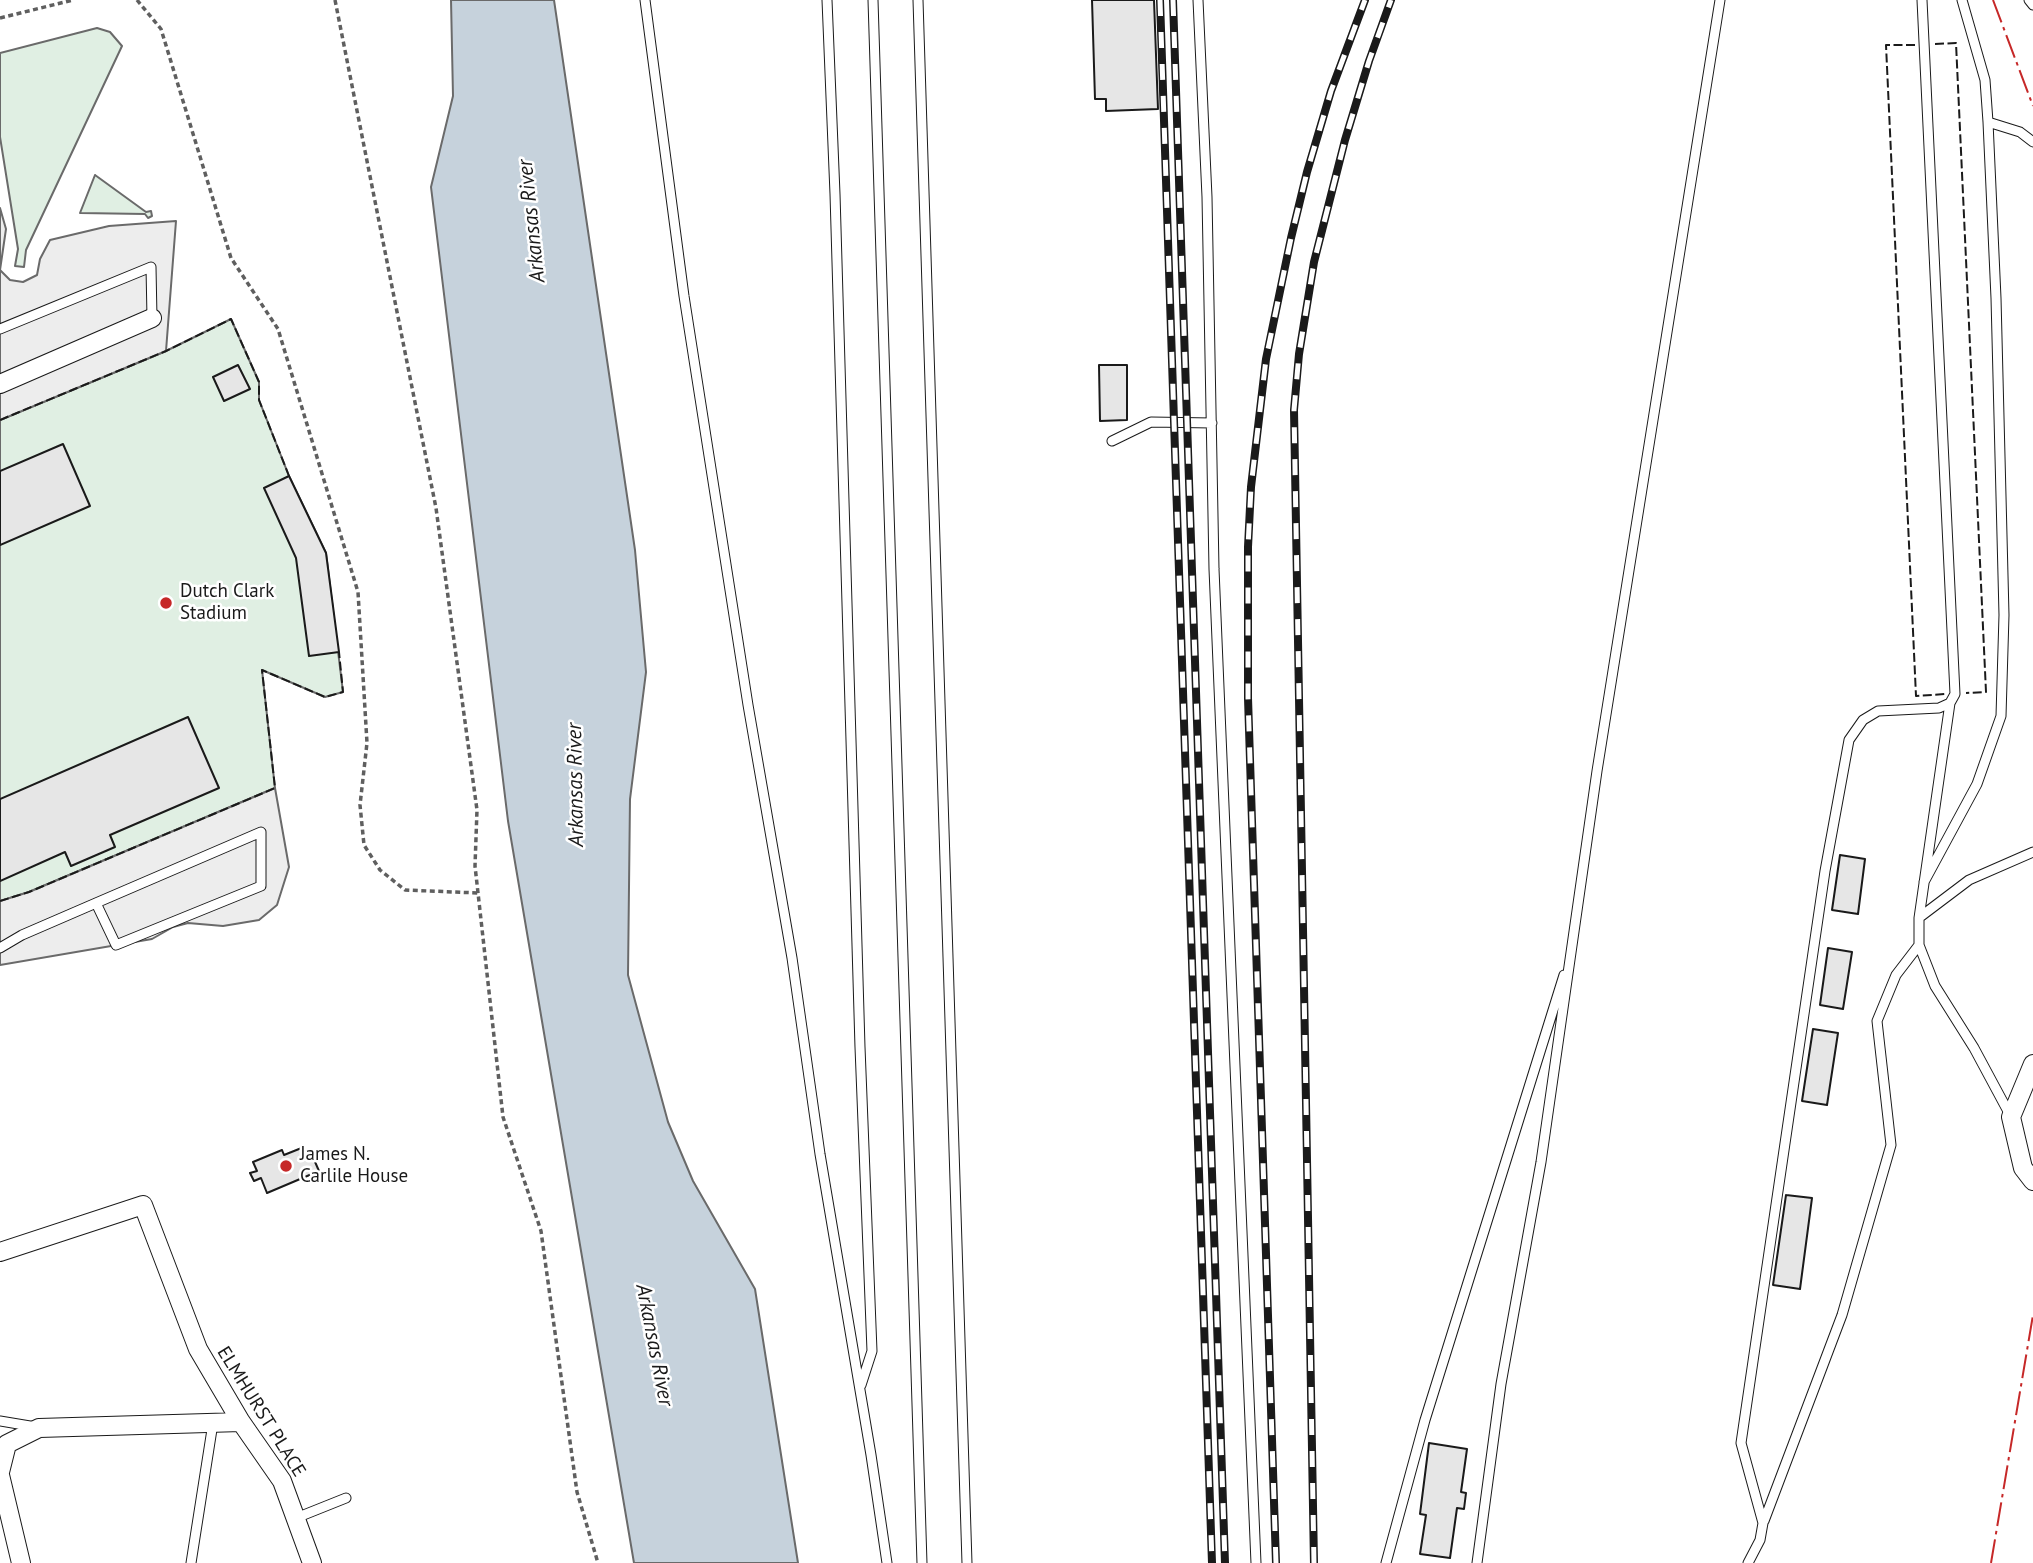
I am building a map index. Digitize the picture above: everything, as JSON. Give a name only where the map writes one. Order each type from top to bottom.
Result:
[{"type":"street","points":[[0,384],[152,318]]},
{"type":"street","points":[[2033,1064],[2011,1117],[2023,1168],[2033,1181]]},
{"type":"street","name":"ELMHURST PLACE","points":[[0,1252],[143,1205],[198,1349],[241,1422],[282,1481],[312,1563]]},
{"type":"street","points":[[21,1563],[0,1474],[7,1444],[39,1428],[241,1422]]},
{"type":"lane","points":[[645,0],[684,296],[887,1563]]},
{"type":"lane","points":[[827,0],[872,1351],[860,1386]]},
{"type":"lane","points":[[873,0],[922,1563]]},
{"type":"lane","points":[[918,0],[967,1563]]},
{"type":"lane","points":[[1198,0],[1207,197],[1215,583],[1256,1563]]},
{"type":"lane","points":[[1478,1563],[1501,1384],[1541,1162],[1597,771],[1720,0]]},
{"type":"lane","points":[[1922,0],[1955,694],[1950,704],[1924,882],[1919,918],[1919,945],[1935,986],[1975,1048],[2011,1117]]},
{"type":"lane","points":[[1924,882],[1977,784],[2001,716],[2004,615],[1996,298],[1988,122],[1985,80],[1962,0]]},
{"type":"lane","points":[[2029,0],[2033,5]]},
{"type":"lane","points":[[1988,122],[2020,132],[2033,142]]},
{"type":"lane","points":[[0,329],[151,267],[152,318]]},
{"type":"lane","points":[[1112,441],[1151,422],[1212,423]]},
{"type":"lane","points":[[1763,1523],[1741,1443],[1825,871],[1849,740],[1863,720],[1878,711],[1923,710],[1950,704]]},
{"type":"lane","points":[[0,948],[22,935],[96,902],[261,832],[261,886],[116,945],[96,902]]},
{"type":"lane","points":[[1919,918],[1969,880],[2033,852]]},
{"type":"lane","points":[[1748,1563],[1760,1539],[1763,1523],[1842,1315],[1891,1145],[1877,1021],[1896,975],[1919,945]]},
{"type":"lane","points":[[1386,1563],[1429,1407],[1572,952]]},
{"type":"lane","points":[[0,1421],[39,1428]]},
{"type":"lane","points":[[191,1563],[213,1423]]},
{"type":"lane","points":[[296,1518],[346,1498]]},
{"type":"path","points":[[0,18],[73,0]]},
{"type":"path","points":[[137,0],[161,29],[231,258],[278,328],[358,592],[367,743],[360,805],[364,845],[380,870],[405,890],[478,893]]},
{"type":"path","points":[[335,0],[436,508],[477,810],[475,866],[503,1117],[541,1231],[577,1492],[598,1563]]},
{"type":"green space","points":[[97,28],[110,32],[122,46],[26,250],[24,267],[15,266],[18,249],[0,137],[0,53]]},
{"type":"green space","points":[[95,175],[146,212],[151,211],[152,216],[148,218],[145,214],[80,213]]},
{"type":"green space","name":"Dutch Clark Stadium","points":[[231,319],[259,382],[259,400],[289,476],[326,553],[343,692],[325,697],[262,670],[275,788],[29,892],[0,901],[0,420],[166,351]]},
{"type":"shaded area","points":[[0,208],[6,229],[0,270]]},
{"type":"shaded area","points":[[176,221],[166,351],[0,420],[0,270],[10,280],[23,282],[37,275],[40,259],[50,240],[109,226]]},
{"type":"shaded area","points":[[275,788],[289,867],[277,905],[259,920],[223,926],[188,923],[173,927],[152,939],[0,965],[0,901],[29,892]]},
{"type":"water","name":"Arkansas River","points":[[451,0],[554,0],[635,550],[646,672],[630,799],[628,975],[668,1122],[693,1181],[755,1289],[798,1563],[634,1563],[508,821],[431,187],[453,96]]},
{"type":"building","points":[[1092,0],[1154,0],[1158,109],[1106,111],[1106,99],[1095,99]]},
{"type":"building","points":[[238,365],[250,389],[224,401],[213,377]]},
{"type":"building","points":[[1099,365],[1127,365],[1127,420],[1100,421]]},
{"type":"building","points":[[63,444],[90,506],[0,545],[0,471]]},
{"type":"building","points":[[289,476],[326,553],[339,652],[309,656],[296,558],[264,488]]},
{"type":"building","points":[[188,717],[219,788],[110,835],[115,847],[71,866],[65,852],[0,881],[0,799]]},
{"type":"building","points":[[1840,855],[1865,859],[1858,914],[1832,910]]},
{"type":"building","points":[[1828,948],[1852,952],[1843,1009],[1820,1005]]},
{"type":"building","points":[[1813,1029],[1838,1033],[1827,1105],[1802,1101]]},
{"type":"building","name":"James N. Carlile House","points":[[304,1147],[308,1157],[312,1155],[319,1171],[267,1193],[261,1178],[254,1181],[250,1173],[257,1171],[253,1162],[282,1150],[284,1155]]},
{"type":"building","points":[[1786,1195],[1812,1198],[1800,1289],[1773,1285]]},
{"type":"building","points":[[1429,1443],[1467,1449],[1461,1492],[1466,1493],[1464,1509],[1457,1508],[1450,1558],[1420,1554],[1426,1515],[1420,1514]]},
{"type":"railway","points":[[1160,0],[1212,1563]]},
{"type":"railway","points":[[1173,0],[1225,1563]]},
{"type":"railway","points":[[1276,1563],[1248,698],[1248,547],[1251,487],[1266,359],[1291,238],[1331,91],[1365,0]]},
{"type":"railway","points":[[1314,1563],[1294,410],[1299,354],[1314,262],[1345,140],[1391,0]]},
{"type":"fence","points":[[1935,44],[1956,43],[1986,692],[1966,693]]},
{"type":"fence","points":[[1915,45],[1886,45],[1916,696],[1945,694]]},
{"type":"fence","points":[[0,420],[166,351],[231,319],[259,382],[259,400],[289,476]]},
{"type":"fence","points":[[0,901],[29,892],[275,788],[262,670],[325,697],[343,692],[339,652]]},
{"type":"power","points":[[1993,0],[2033,106]]},
{"type":"power","points":[[1991,1563],[2033,1315]]},
{"type":"place","name":"Dutch Clark Stadium","points":[[166,603]]},
{"type":"place","name":"James N. Carlile House","points":[[286,1166]]}]
